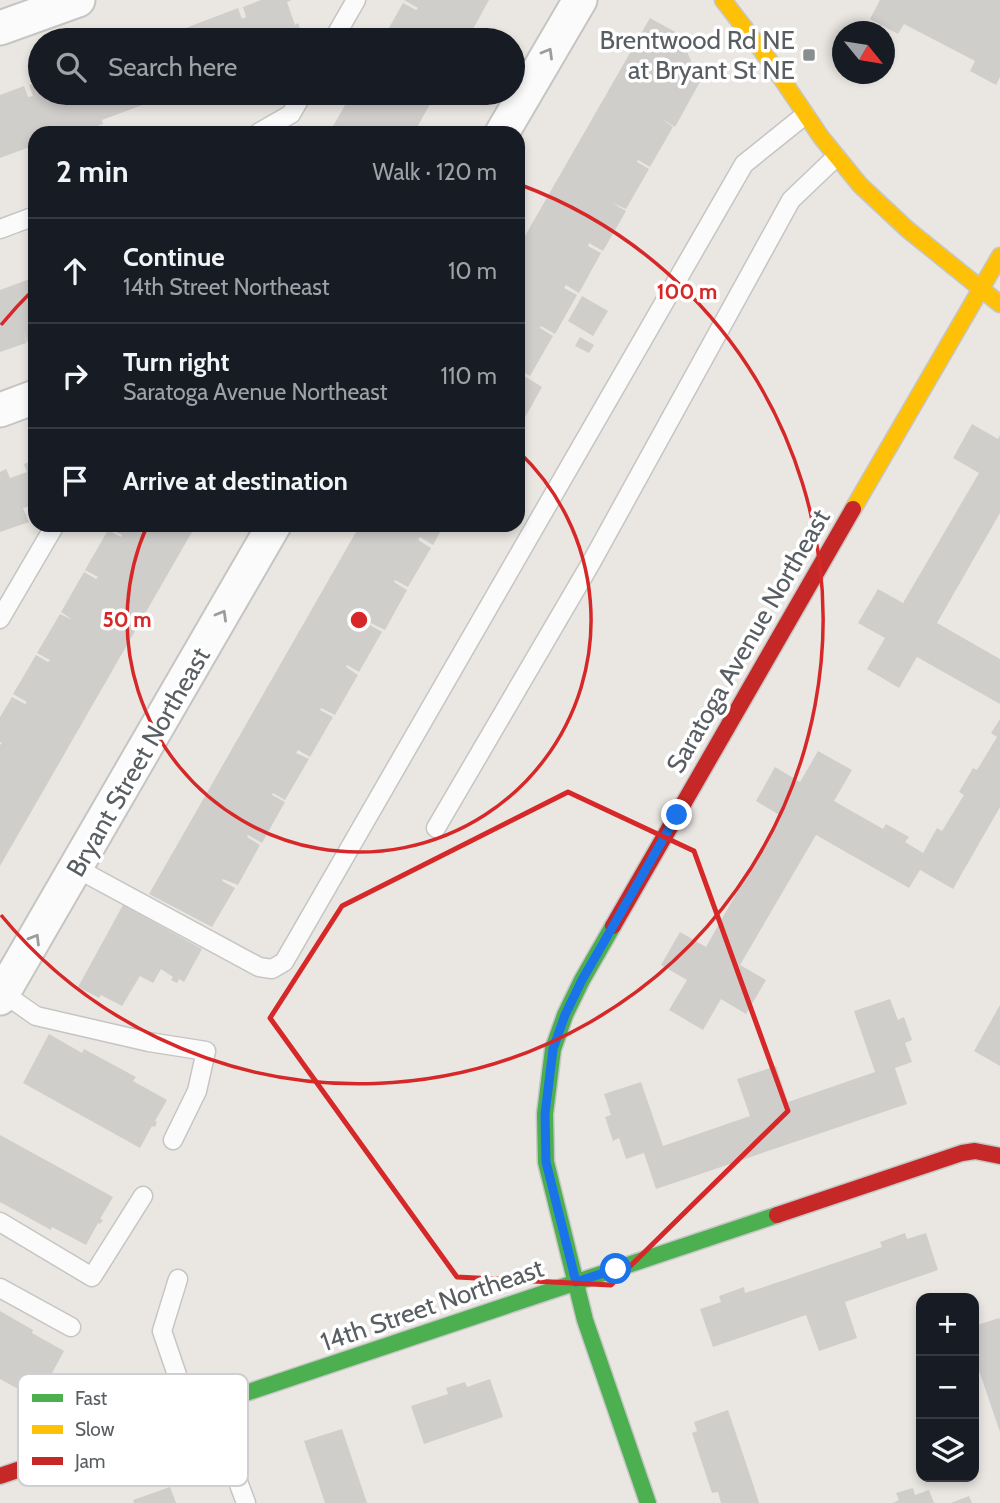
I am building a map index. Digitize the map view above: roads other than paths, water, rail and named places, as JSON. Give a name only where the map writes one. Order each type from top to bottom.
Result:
[{"type":"street","points":[[0,28],[78,0]]},
{"type":"street","points":[[525,94],[580,0]]},
{"type":"street","points":[[723,0],[769,60],[804,115],[836,157],[891,216],[1000,304]]},
{"type":"street","points":[[762,24],[769,60]]},
{"type":"street","points":[[506,126],[518,105]]},
{"type":"street","name":"Saratoga Avenue Northeast","points":[[648,1503],[585,1320],[546,1162],[545,1138],[553,1049],[565,1015],[582,980],[1000,256]]},
{"type":"street","points":[[0,410],[28,400]]},
{"type":"street","name":"Bryant Street Northeast","points":[[1,996],[270,532]]},
{"type":"street","name":"14th Street Northeast","points":[[248,1393],[962,1153],[975,1151],[1000,1156]]},
{"type":"street","name":"14th Street Northeast","points":[[0,1476],[18,1470]]},
{"type":"lane","points":[[340,28],[356,0]]},
{"type":"lane","points":[[270,126],[291,114],[296,105]]},
{"type":"lane","points":[[76,868],[259,967],[272,969],[284,962],[744,164],[804,115]]},
{"type":"lane","points":[[436,828],[591,563],[791,200],[836,157]]},
{"type":"lane","points":[[0,229],[28,219]]},
{"type":"lane","points":[[0,619],[51,532]]},
{"type":"lane","points":[[1,996],[36,1016],[149,1042],[206,1051],[197,1091],[173,1140]]},
{"type":"lane","points":[[0,1222],[92,1277],[143,1196]]},
{"type":"lane","points":[[177,1374],[162,1331],[178,1279]]},
{"type":"lane","points":[[0,1288],[72,1327]]},
{"type":"lane","points":[[240,1486],[246,1503]]},
{"type":"place","name":"Brentwood Rd NE at Bryant St NE","points":[[809,55]]}]
